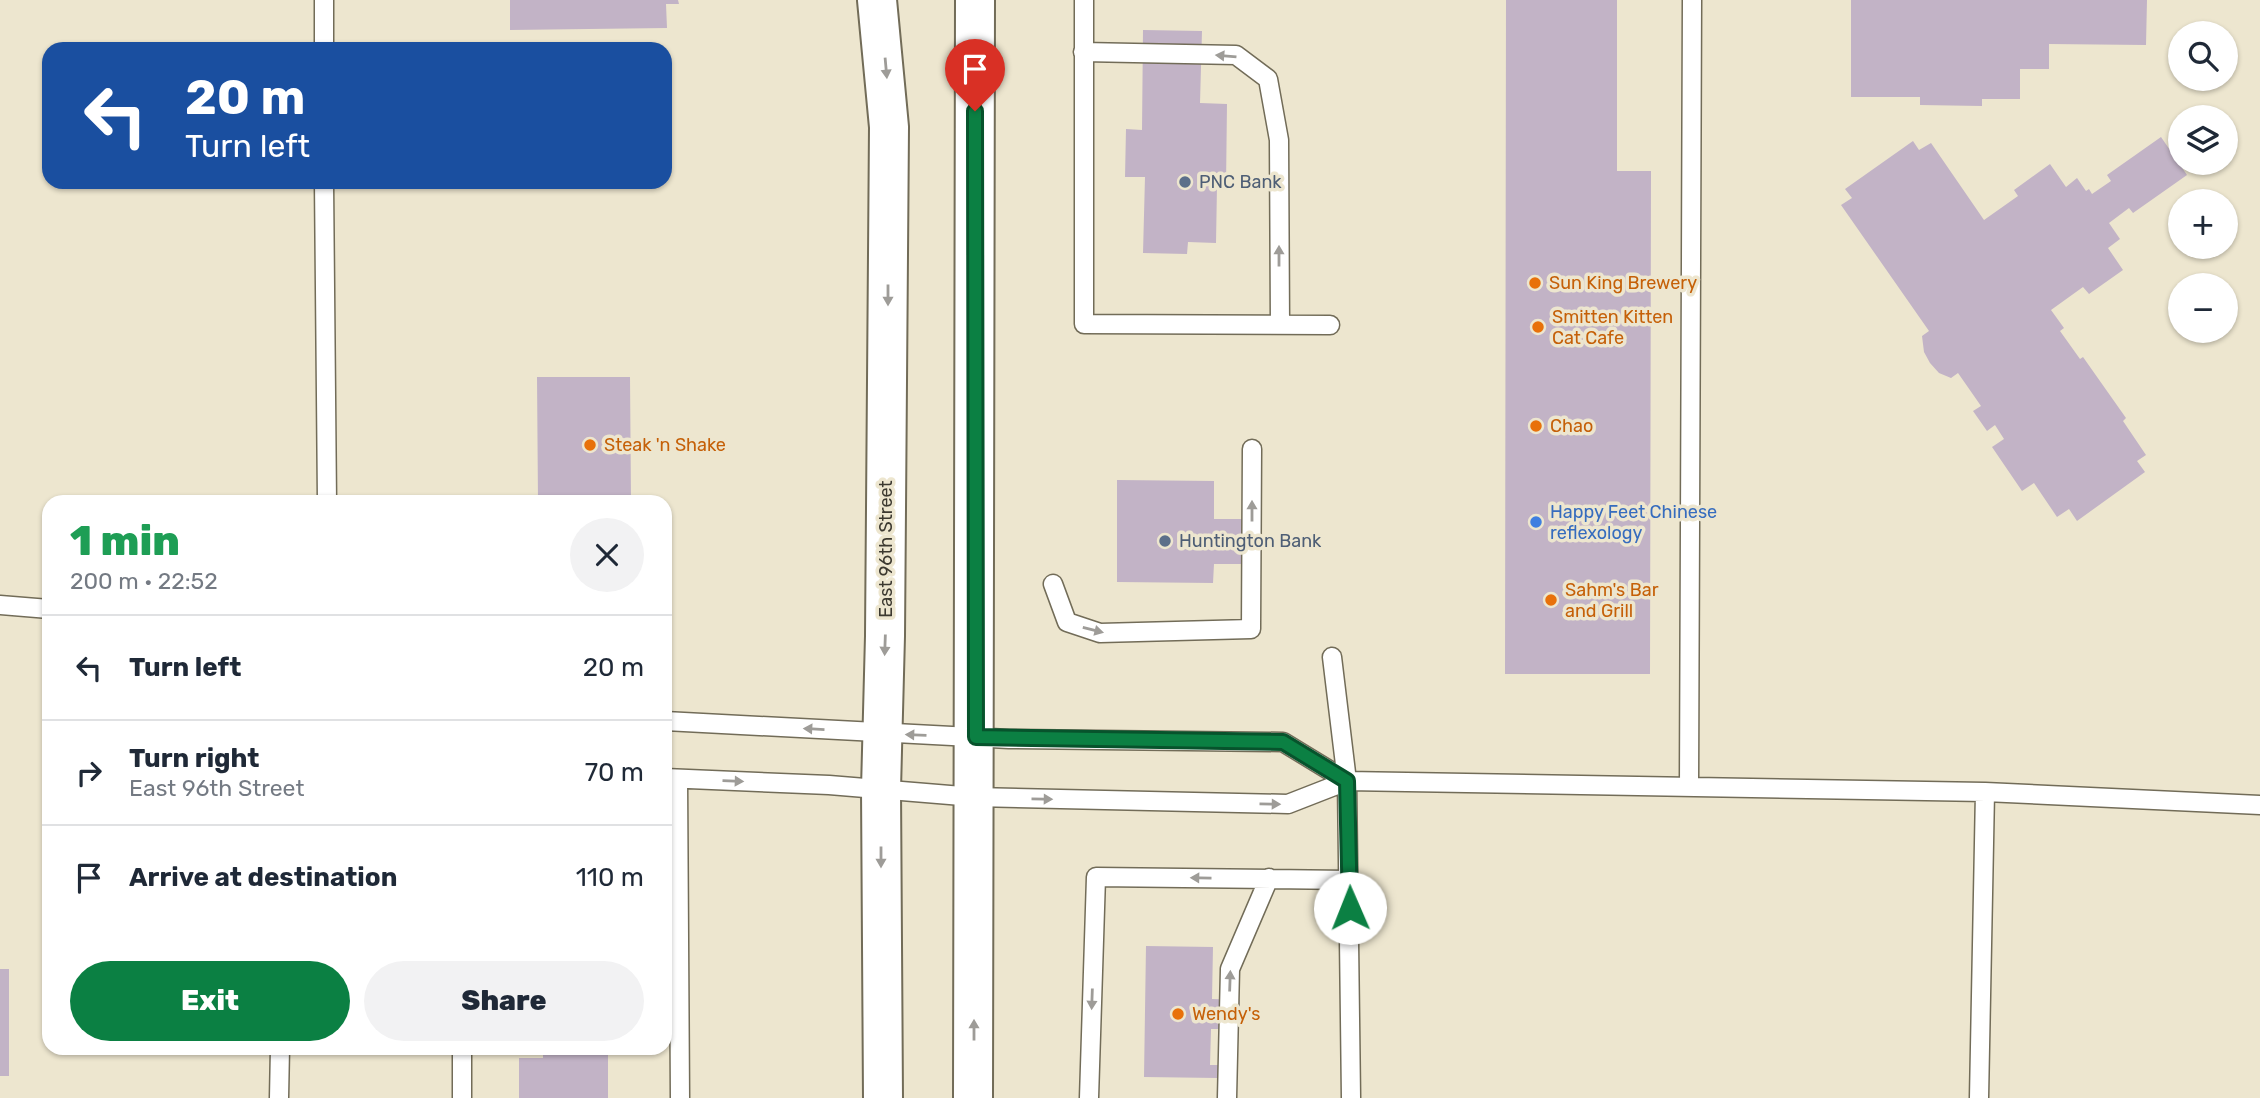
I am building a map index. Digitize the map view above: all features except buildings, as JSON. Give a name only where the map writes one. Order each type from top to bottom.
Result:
[{"type":"main road","name":"East 96th Street","points":[[877,0],[889,127],[881,789],[883,1098]]},
{"type":"main road","points":[[973,1098],[976,737],[975,0]]},
{"type":"lane","points":[[324,0],[324,42]]},
{"type":"lane","points":[[1084,0],[1084,324],[1330,324]]},
{"type":"lane","points":[[1689,787],[1692,0]]},
{"type":"lane","points":[[1083,52],[1236,55],[1268,79],[1279,140],[1280,325]]},
{"type":"lane","points":[[324,189],[327,495]]},
{"type":"lane","points":[[1053,584],[1066,622],[1100,633],[1251,629],[1252,449]]},
{"type":"lane","points":[[0,605],[42,609]]},
{"type":"lane","points":[[1332,657],[1347,781],[1350,1098]]},
{"type":"lane","points":[[672,721],[882,734],[1283,742],[1347,781]]},
{"type":"lane","points":[[680,1098],[672,779],[881,789],[974,797],[1288,804],[1347,781],[1985,792],[2260,805]]},
{"type":"lane","points":[[1979,1098],[1985,792]]},
{"type":"lane","points":[[1089,1098],[1096,877],[1349,880]]},
{"type":"lane","points":[[1227,1098],[1230,969],[1269,878]]},
{"type":"lane","points":[[279,1055],[279,1098]]},
{"type":"lane","points":[[462,1055],[462,1098]]},
{"type":"place","name":"PNC Bank","points":[[1185,182]]},
{"type":"place","name":"Sun King Brewery","points":[[1535,283]]},
{"type":"place","name":"Smitten Kitten Cat Cafe","points":[[1538,327]]},
{"type":"place","name":"Chao","points":[[1536,426]]},
{"type":"place","name":"Steak 'n Shake","points":[[590,445]]},
{"type":"place","name":"Happy Feet Chinese reflexology","points":[[1536,522]]},
{"type":"place","name":"Huntington Bank","points":[[1165,541]]},
{"type":"place","name":"Sahm's Bar and Grill","points":[[1551,600]]},
{"type":"place","name":"Wendy's","points":[[1178,1014]]},
{"type":"route","points":[[975,111],[976,737],[1283,742],[1347,781],[1350,908]]}]
